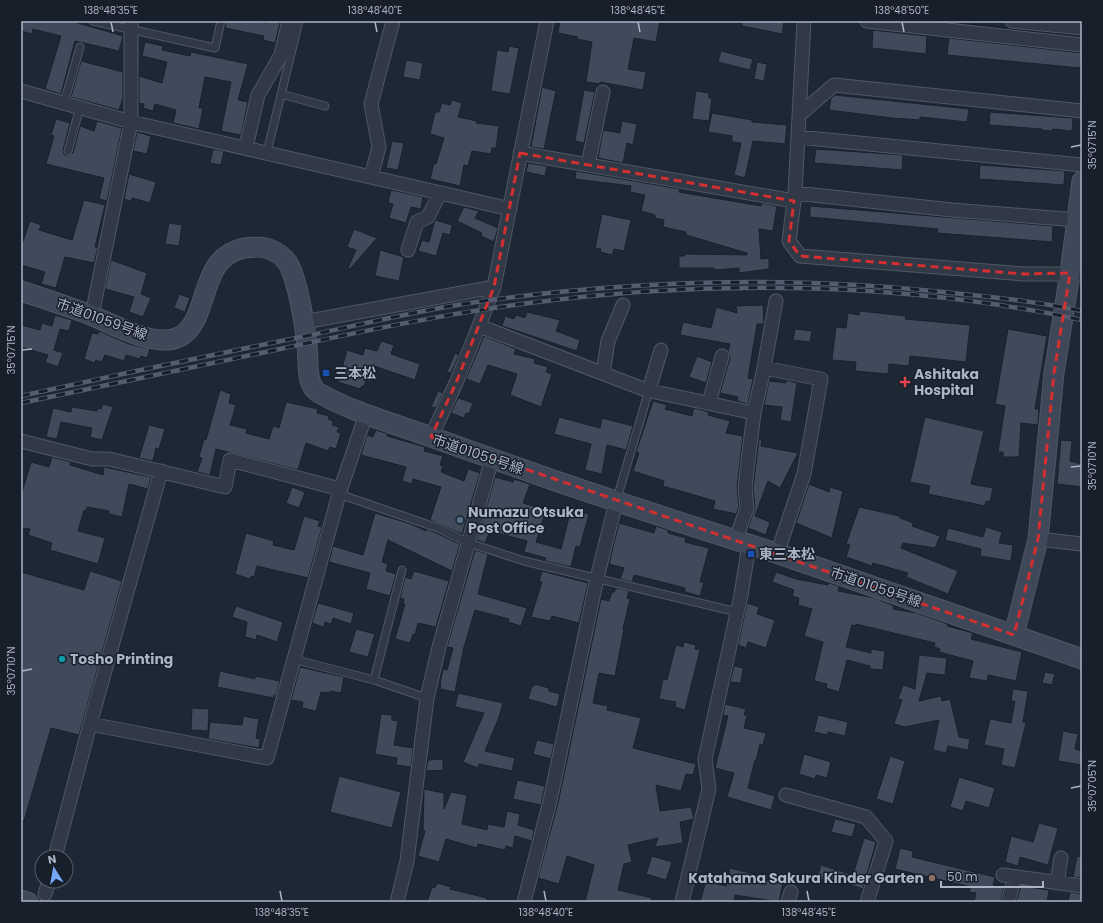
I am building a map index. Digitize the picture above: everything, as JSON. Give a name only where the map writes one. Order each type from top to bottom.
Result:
[{"type":"street","points":[[246,147],[258,95],[281,55],[289,21]]},
{"type":"street","points":[[371,177],[379,147],[371,104],[392,21]]},
{"type":"street","points":[[431,437],[456,384],[494,287],[547,21]]},
{"type":"street","points":[[804,21],[798,137],[790,241],[800,256],[1024,274],[1076,273]]},
{"type":"street","points":[[867,21],[1082,45]]},
{"type":"street","points":[[1012,21],[1082,28]]},
{"type":"street","points":[[92,316],[131,122],[131,25]]},
{"type":"street","points":[[799,115],[834,85],[1082,110]]},
{"type":"street","points":[[21,91],[131,122],[246,147],[510,209]]},
{"type":"street","points":[[588,165],[603,92]]},
{"type":"street","points":[[798,137],[1082,165]]},
{"type":"street","points":[[520,153],[794,197],[952,210],[1078,224]]},
{"type":"street","points":[[1014,635],[1038,539],[1054,373],[1076,273],[1082,181]]},
{"type":"street","points":[[408,250],[417,222],[428,217],[440,193]]},
{"type":"street","name":"市道01059号線","points":[[21,291],[92,316],[122,329],[152,338],[165,340],[182,335],[193,323],[209,281],[221,260],[238,250],[260,247],[277,253],[288,264],[304,322],[310,382],[315,391],[366,414],[492,459],[616,502],[777,554],[1082,659]]},
{"type":"street","points":[[304,322],[494,287]]},
{"type":"street","points":[[682,902],[709,789],[705,759],[737,612],[742,543],[747,508],[745,488],[754,413],[776,301]]},
{"type":"street","points":[[603,373],[608,341],[623,305]]},
{"type":"street","points":[[479,326],[649,390],[754,413]]},
{"type":"street","points":[[649,390],[661,350]]},
{"type":"street","points":[[709,403],[722,356]]},
{"type":"street","points":[[764,368],[821,379],[804,474],[777,554]]},
{"type":"street","points":[[90,724],[267,758],[340,492],[366,414]]},
{"type":"street","points":[[21,441],[92,459],[109,459],[225,487],[230,460],[340,492]]},
{"type":"street","points":[[397,902],[407,861],[427,698],[492,459]]},
{"type":"street","points":[[57,849],[90,724],[161,471]]},
{"type":"street","points":[[524,902],[550,801],[597,578],[616,502]]},
{"type":"street","points":[[1038,539],[1082,544]]},
{"type":"street","points":[[786,795],[866,817],[886,841],[867,902]]},
{"type":"street","points":[[1057,883],[1060,858]]},
{"type":"street","points":[[1008,901],[1009,876],[1082,886]]},
{"type":"street","points":[[46,894],[47,889]]},
{"type":"street","points":[[21,900],[28,902]]},
{"type":"lane","points":[[93,21],[131,25],[215,48],[221,21]]},
{"type":"lane","points":[[267,152],[299,21]]},
{"type":"lane","points":[[64,103],[80,47]]},
{"type":"lane","points":[[281,94],[325,106]]},
{"type":"lane","points":[[68,151],[80,107]]},
{"type":"lane","points":[[616,502],[649,390]]},
{"type":"lane","points":[[340,492],[438,528],[469,543],[524,561],[737,612]]},
{"type":"lane","points":[[374,680],[402,570]]},
{"type":"lane","points":[[293,659],[374,680],[427,698]]},
{"type":"highlighted area","points":[[520,153],[794,201],[789,241],[800,256],[1024,274],[1070,273],[1054,373],[1038,539],[1014,635],[431,437],[456,383],[494,287]]},
{"type":"building","points":[[21,21],[71,21],[123,36],[119,51],[75,41],[61,94],[45,89],[61,36],[33,29],[32,34],[21,31]]},
{"type":"building","points":[[226,21],[257,21],[267,23],[267,21],[273,21],[280,23],[275,43],[263,40],[264,36],[225,28]]},
{"type":"building","points":[[560,21],[660,21],[656,42],[634,38],[628,69],[646,72],[643,90],[600,82],[600,84],[586,82],[592,42],[577,39],[578,37],[558,33]]},
{"type":"building","points":[[742,21],[784,21],[782,34],[742,26]]},
{"type":"building","points":[[951,22],[1082,36],[1082,37]]},
{"type":"building","points":[[873,30],[927,36],[926,54],[872,48]]},
{"type":"building","points":[[949,38],[1082,53],[1080,68],[947,55]]},
{"type":"building","points":[[145,42],[163,46],[162,50],[190,56],[191,52],[248,64],[238,100],[248,102],[241,135],[221,131],[231,82],[205,77],[199,108],[203,108],[199,129],[173,123],[176,110],[155,104],[153,111],[143,108],[144,104],[139,103],[139,76],[162,83],[167,62],[142,56]]},
{"type":"building","points":[[509,46],[519,48],[510,94],[491,91],[497,50],[508,52]]},
{"type":"building","points":[[721,51],[753,59],[750,70],[718,62]]},
{"type":"building","points":[[406,60],[423,63],[420,80],[403,77]]},
{"type":"building","points":[[81,61],[123,72],[123,98],[119,110],[71,97]]},
{"type":"building","points":[[757,62],[767,64],[764,81],[754,79]]},
{"type":"building","points":[[542,87],[556,91],[544,149],[531,147]]},
{"type":"building","points":[[584,90],[595,92],[584,143],[575,141]]},
{"type":"building","points":[[696,91],[709,93],[709,98],[712,98],[709,121],[692,119]]},
{"type":"building","points":[[835,95],[969,109],[967,122],[920,117],[920,120],[892,118],[829,110],[831,98]]},
{"type":"building","points":[[452,100],[462,103],[458,117],[477,121],[476,123],[499,126],[496,148],[492,148],[491,154],[472,151],[468,166],[464,165],[460,186],[430,179],[434,163],[436,164],[444,138],[430,134],[435,112],[439,112],[442,103],[450,105]]},
{"type":"building","points":[[990,112],[1073,118],[1072,131],[1053,129],[1052,131],[989,125]]},
{"type":"building","points":[[712,113],[752,120],[752,122],[787,125],[785,144],[753,141],[745,178],[734,175],[741,143],[732,142],[732,136],[708,132]]},
{"type":"building","points":[[56,119],[70,123],[63,150],[64,154],[67,156],[73,153],[80,126],[94,131],[97,121],[122,128],[107,201],[99,199],[104,178],[46,164],[54,136],[51,135]]},
{"type":"building","points":[[622,121],[637,124],[633,145],[627,143],[623,163],[598,158],[603,130],[620,133]]},
{"type":"building","points":[[137,132],[151,136],[147,154],[133,151]]},
{"type":"building","points":[[392,141],[404,143],[398,170],[386,168]]},
{"type":"building","points":[[213,149],[224,151],[221,165],[210,163]]},
{"type":"building","points":[[816,149],[903,155],[902,170],[814,163]]},
{"type":"building","points":[[528,163],[547,166],[545,176],[526,172]]},
{"type":"building","points":[[980,165],[1065,171],[1064,185],[979,179]]},
{"type":"building","points":[[576,171],[680,189],[679,192],[761,206],[761,203],[777,206],[773,231],[759,229],[761,259],[769,258],[769,269],[739,273],[739,268],[715,270],[714,268],[679,268],[679,256],[685,256],[685,254],[747,255],[747,253],[686,235],[686,232],[663,227],[664,220],[655,218],[655,215],[641,211],[645,195],[630,192],[631,186],[575,179]]},
{"type":"building","points":[[129,174],[156,182],[150,203],[132,198],[131,201],[124,199]]},
{"type":"building","points":[[391,190],[423,197],[421,209],[411,207],[406,223],[389,218],[393,204],[388,203]]},
{"type":"building","points":[[84,200],[105,205],[95,247],[98,247],[94,263],[65,257],[56,288],[41,284],[45,272],[21,265],[21,247],[30,221],[41,225],[39,230],[72,240]]},
{"type":"building","points":[[810,206],[1053,226],[1052,242],[937,233],[938,229],[810,217]]},
{"type":"building","points":[[464,207],[479,211],[475,218],[498,228],[494,242],[481,236],[482,233],[457,221]]},
{"type":"building","points":[[602,214],[631,220],[624,251],[614,249],[612,255],[600,252],[601,249],[595,248]]},
{"type":"building","points":[[435,220],[452,225],[450,235],[443,233],[436,256],[418,251],[422,240],[429,242]]},
{"type":"building","points":[[169,223],[182,225],[179,246],[165,244]]},
{"type":"building","points":[[354,229],[377,238],[350,269],[348,268],[356,250],[347,247]]},
{"type":"building","points":[[380,250],[404,257],[399,281],[375,276]]},
{"type":"building","points":[[111,260],[147,273],[141,294],[151,298],[143,317],[129,312],[134,297],[105,289]]},
{"type":"building","points":[[179,294],[190,298],[185,312],[174,308]]},
{"type":"building","points":[[763,305],[764,324],[757,324],[748,378],[753,379],[748,404],[737,401],[738,397],[720,393],[730,358],[728,351],[730,344],[680,335],[683,322],[711,328],[716,307],[737,313],[736,306]]},
{"type":"building","points":[[860,311],[906,316],[905,319],[970,325],[966,362],[910,356],[909,366],[889,364],[888,374],[855,371],[856,362],[832,360],[836,327],[846,328],[848,313],[859,315]]},
{"type":"building","points":[[527,312],[560,320],[556,331],[580,340],[577,351],[502,326],[505,316],[514,319],[516,315],[525,318]]},
{"type":"building","points":[[55,315],[72,320],[69,331],[60,329],[54,350],[63,353],[58,367],[45,362],[48,355],[21,347],[21,325],[40,330],[42,323],[52,326]]},
{"type":"building","points":[[795,329],[812,331],[810,342],[793,340]]},
{"type":"building","points":[[1008,329],[1047,336],[1035,409],[1039,409],[1038,425],[1021,423],[1019,457],[1003,457],[1003,452],[998,452],[1005,406],[995,404]]},
{"type":"building","points":[[99,331],[129,344],[150,349],[147,358],[141,356],[140,359],[126,355],[124,361],[105,355],[102,362],[96,360],[95,363],[84,359],[92,333],[98,334]]},
{"type":"building","points":[[484,336],[516,349],[514,354],[535,359],[534,363],[548,367],[546,372],[552,374],[541,407],[510,395],[517,374],[488,365],[480,384],[466,379]]},
{"type":"building","points":[[381,341],[394,345],[391,354],[420,364],[415,380],[371,365],[364,386],[360,389],[338,382],[347,350],[363,355],[365,348],[377,351]]},
{"type":"building","points":[[455,353],[459,355],[451,373],[447,372]]},
{"type":"building","points":[[697,356],[712,362],[706,383],[689,377]]},
{"type":"building","points":[[786,380],[797,383],[791,422],[780,420],[782,407],[764,405],[769,381],[786,383]]},
{"type":"building","points":[[220,390],[231,394],[229,403],[236,405],[230,425],[247,429],[246,433],[269,439],[273,426],[279,428],[286,402],[318,409],[317,413],[329,416],[328,419],[333,421],[332,425],[339,427],[337,432],[341,433],[336,449],[330,447],[328,451],[306,443],[298,470],[216,449],[210,475],[197,472],[202,458],[199,457],[204,439],[206,440]]},
{"type":"building","points":[[438,391],[443,393],[436,408],[431,407]]},
{"type":"building","points":[[458,398],[473,403],[469,414],[466,413],[464,418],[451,413]]},
{"type":"building","points":[[653,401],[667,405],[665,409],[692,416],[694,408],[709,412],[708,415],[730,421],[726,433],[743,436],[737,487],[739,507],[736,514],[713,509],[715,501],[663,486],[664,481],[633,471],[639,453],[636,452]]},
{"type":"building","points":[[103,404],[113,407],[102,440],[90,437],[92,428],[61,422],[57,439],[46,437],[53,408],[71,412],[72,407],[97,411],[98,408],[101,409]]},
{"type":"building","points":[[559,417],[600,428],[602,418],[633,426],[626,450],[607,445],[602,474],[585,470],[591,444],[554,434]]},
{"type":"building","points":[[925,417],[984,431],[971,484],[993,488],[990,502],[986,501],[985,506],[928,494],[930,486],[910,482]]},
{"type":"building","points":[[149,425],[165,429],[159,449],[156,448],[153,461],[139,458]]},
{"type":"building","points":[[376,430],[388,434],[387,436],[425,447],[424,451],[443,456],[440,465],[443,466],[441,472],[464,481],[468,469],[480,473],[462,534],[430,520],[441,487],[413,479],[412,484],[402,481],[406,467],[361,455],[367,435],[373,437]]},
{"type":"building","points":[[759,439],[762,439],[761,446],[798,453],[780,488],[768,481],[755,516],[770,522],[766,535],[748,528],[755,508],[753,488]]},
{"type":"building","points":[[1061,440],[1072,441],[1070,461],[1082,464],[1082,487],[1057,484]]},
{"type":"building","points":[[52,457],[71,462],[70,465],[103,475],[104,467],[151,477],[148,489],[129,484],[122,517],[109,514],[109,511],[87,507],[86,511],[84,510],[78,531],[105,538],[98,564],[50,550],[52,543],[28,535],[30,529],[21,528],[21,496],[31,462],[49,467]]},
{"type":"building","points":[[495,477],[513,482],[514,479],[530,484],[523,503],[546,510],[536,542],[561,549],[571,509],[589,514],[580,547],[576,546],[571,567],[545,561],[546,558],[524,552],[527,541],[490,531],[485,543],[477,540]]},
{"type":"building","points":[[809,484],[829,492],[830,487],[843,491],[832,538],[796,523]]},
{"type":"building","points":[[292,487],[305,492],[299,508],[286,503]]},
{"type":"building","points":[[859,507],[900,516],[900,518],[913,523],[912,526],[940,536],[935,548],[903,543],[901,548],[958,571],[948,594],[906,577],[908,573],[873,563],[872,566],[846,557],[850,545],[846,544]]},
{"type":"building","points":[[375,513],[411,524],[426,531],[427,529],[460,544],[452,571],[388,540],[382,562],[388,564],[386,571],[396,574],[390,596],[366,589],[370,573],[329,562],[333,546],[363,555]]},
{"type":"building","points":[[304,516],[320,521],[318,526],[322,527],[308,578],[257,566],[254,577],[251,576],[250,579],[235,574],[246,533],[274,541],[273,545],[294,550]]},
{"type":"building","points":[[619,523],[654,533],[656,526],[668,530],[668,533],[686,538],[685,542],[709,548],[700,582],[704,582],[700,596],[685,592],[685,588],[634,575],[632,582],[620,579],[624,568],[609,564]]},
{"type":"building","points":[[986,527],[1002,532],[999,543],[1013,545],[1011,561],[980,556],[981,549],[945,540],[948,528],[983,537]]},
{"type":"building","points":[[475,550],[488,554],[478,594],[527,608],[521,626],[508,622],[509,619],[475,610],[464,647],[455,692],[440,689],[440,684],[443,669],[447,670],[453,648],[447,647]]},
{"type":"building","name":"Tosho Printing","points":[[90,571],[122,581],[79,735],[51,728],[24,821],[21,820],[21,572],[84,590]]},
{"type":"building","points":[[414,571],[449,581],[436,627],[418,623],[415,635],[413,634],[410,643],[395,639],[405,604],[403,604],[404,599],[400,598],[405,577],[411,579]]},
{"type":"building","points":[[542,571],[588,583],[579,623],[552,616],[550,621],[531,617],[542,582],[539,581]]},
{"type":"building","points":[[776,572],[796,579],[828,585],[829,583],[839,586],[838,591],[875,598],[894,606],[893,609],[917,613],[948,624],[947,626],[973,633],[971,639],[1022,652],[1016,681],[988,675],[987,681],[969,678],[973,661],[939,652],[940,649],[934,647],[935,643],[856,624],[856,626],[852,625],[846,647],[871,653],[871,649],[885,651],[883,670],[870,669],[870,666],[847,660],[839,692],[826,688],[827,684],[814,681],[823,642],[804,636],[812,609],[798,605],[799,598],[792,596],[794,590],[772,582]]},
{"type":"building","points":[[617,588],[629,591],[627,598],[630,599],[615,676],[599,673],[593,703],[608,706],[607,710],[641,718],[633,748],[696,764],[693,775],[686,774],[681,791],[656,785],[660,811],[691,807],[694,819],[680,822],[683,843],[655,847],[658,838],[628,845],[632,862],[624,864],[618,890],[652,898],[651,902],[585,902],[594,865],[567,856],[559,884],[538,878],[558,803],[601,599],[609,601],[612,592],[614,592]]},
{"type":"building","points":[[318,603],[354,613],[351,624],[333,618],[331,624],[325,622],[324,627],[312,623]]},
{"type":"building","points":[[747,603],[759,607],[757,614],[775,620],[766,648],[748,642],[746,648],[738,645]]},
{"type":"building","points":[[236,606],[283,622],[277,642],[257,635],[256,640],[245,637],[247,622],[232,617]]},
{"type":"building","points":[[356,629],[375,634],[368,657],[349,652]]},
{"type":"building","points":[[684,642],[696,645],[695,649],[700,650],[685,710],[675,707],[676,702],[659,699],[663,679],[667,680],[676,645],[683,647]]},
{"type":"building","points":[[919,655],[947,658],[945,675],[927,673],[919,701],[941,696],[942,701],[950,699],[959,737],[970,739],[968,750],[948,746],[946,753],[933,750],[939,720],[905,727],[894,724],[902,700],[898,699],[903,685],[915,689]]},
{"type":"building","points":[[734,666],[743,668],[741,683],[730,682]]},
{"type":"building","points":[[300,667],[344,677],[341,693],[330,691],[330,693],[321,692],[316,711],[302,708],[303,702],[291,700]]},
{"type":"building","points":[[220,671],[255,679],[255,676],[280,681],[276,696],[274,695],[274,698],[217,687]]},
{"type":"building","points":[[1045,672],[1055,674],[1052,685],[1042,683]]},
{"type":"building","points":[[534,684],[549,688],[549,691],[560,694],[557,707],[528,699]]},
{"type":"building","points":[[1013,689],[1028,691],[1023,722],[1026,723],[1015,768],[1001,765],[1004,749],[984,745],[990,719],[1011,723],[1015,701],[1011,701]]},
{"type":"building","points":[[458,693],[503,703],[485,751],[515,758],[512,771],[479,764],[478,768],[463,762],[484,713],[455,707]]},
{"type":"building","points":[[725,704],[746,709],[744,715],[747,715],[744,728],[766,733],[763,745],[760,744],[748,788],[775,796],[771,810],[727,797],[734,773],[715,768],[728,716],[723,715]]},
{"type":"building","points":[[192,708],[209,709],[208,731],[191,730]]},
{"type":"building","points":[[381,714],[392,715],[392,720],[398,721],[394,745],[413,748],[411,767],[396,765],[397,758],[375,754]]},
{"type":"building","points":[[818,715],[848,722],[845,736],[828,732],[827,735],[814,732]]},
{"type":"building","points":[[243,716],[259,719],[256,738],[260,739],[259,748],[208,739],[210,722],[242,725]]},
{"type":"building","points":[[1063,731],[1078,734],[1075,749],[1082,751],[1082,765],[1058,761]]},
{"type":"building","points":[[537,740],[554,744],[551,759],[533,754]]},
{"type":"building","points":[[804,754],[831,762],[827,778],[816,775],[815,779],[799,774]]},
{"type":"building","points":[[890,756],[905,761],[893,804],[876,799]]},
{"type":"building","points":[[443,759],[443,770],[426,771],[428,760]]},
{"type":"building","points":[[339,776],[401,792],[392,828],[330,812]]},
{"type":"building","points":[[959,777],[995,788],[989,808],[966,801],[963,811],[950,807]]},
{"type":"building","points":[[517,780],[545,786],[541,805],[513,799]]},
{"type":"building","points":[[424,789],[444,793],[444,809],[451,792],[467,795],[462,824],[487,830],[488,824],[504,827],[507,811],[520,814],[518,825],[534,830],[532,841],[515,836],[513,848],[506,846],[505,850],[478,844],[477,848],[446,839],[439,862],[418,856],[425,831],[423,830]]},
{"type":"building","points":[[835,819],[856,824],[852,837],[831,832]]},
{"type":"building","points":[[1039,823],[1058,828],[1048,865],[1020,857],[1018,866],[1005,862],[1011,836],[1033,842]]},
{"type":"building","points":[[864,838],[876,842],[863,889],[842,882],[841,885],[817,878],[821,865],[853,875]]},
{"type":"building","points":[[900,848],[913,851],[912,857],[995,877],[993,885],[1004,887],[1000,902],[974,902],[976,893],[969,892],[971,887],[895,869]]},
{"type":"building","points":[[652,856],[672,862],[666,880],[646,874]]},
{"type":"building","points":[[1077,856],[1082,857],[1082,878],[1073,877]]},
{"type":"building","points":[[730,868],[762,876],[761,879],[783,883],[779,902],[735,895],[734,902],[700,902],[706,881],[726,886]]},
{"type":"building","points":[[437,883],[451,887],[450,889],[487,898],[487,902],[427,902],[432,887],[435,888]]},
{"type":"building","points":[[1021,886],[1049,890],[1047,902],[1016,902]]},
{"type":"building","points":[[1070,892],[1082,894],[1082,902],[1068,902]]},
{"type":"railway","points":[[21,396],[445,307],[547,293],[604,288],[717,282],[830,284],[943,292],[1030,302],[1082,311]]},
{"type":"railway","points":[[21,403],[404,323],[498,307],[597,295],[667,290],[807,288],[946,298],[1015,307],[1082,320]]},
{"type":"place","name":"三本松","points":[[326,373]]},
{"type":"place","name":"Ashitaka Hospital","points":[[905,382]]},
{"type":"place","name":"Numazu Otsuka Post Office","points":[[460,520]]},
{"type":"place","name":"東三本松","points":[[751,554]]},
{"type":"place","name":"Tosho Printing","points":[[62,659]]},
{"type":"place","name":"Katahama Sakura Kinder Garten","points":[[932,878]]}]
